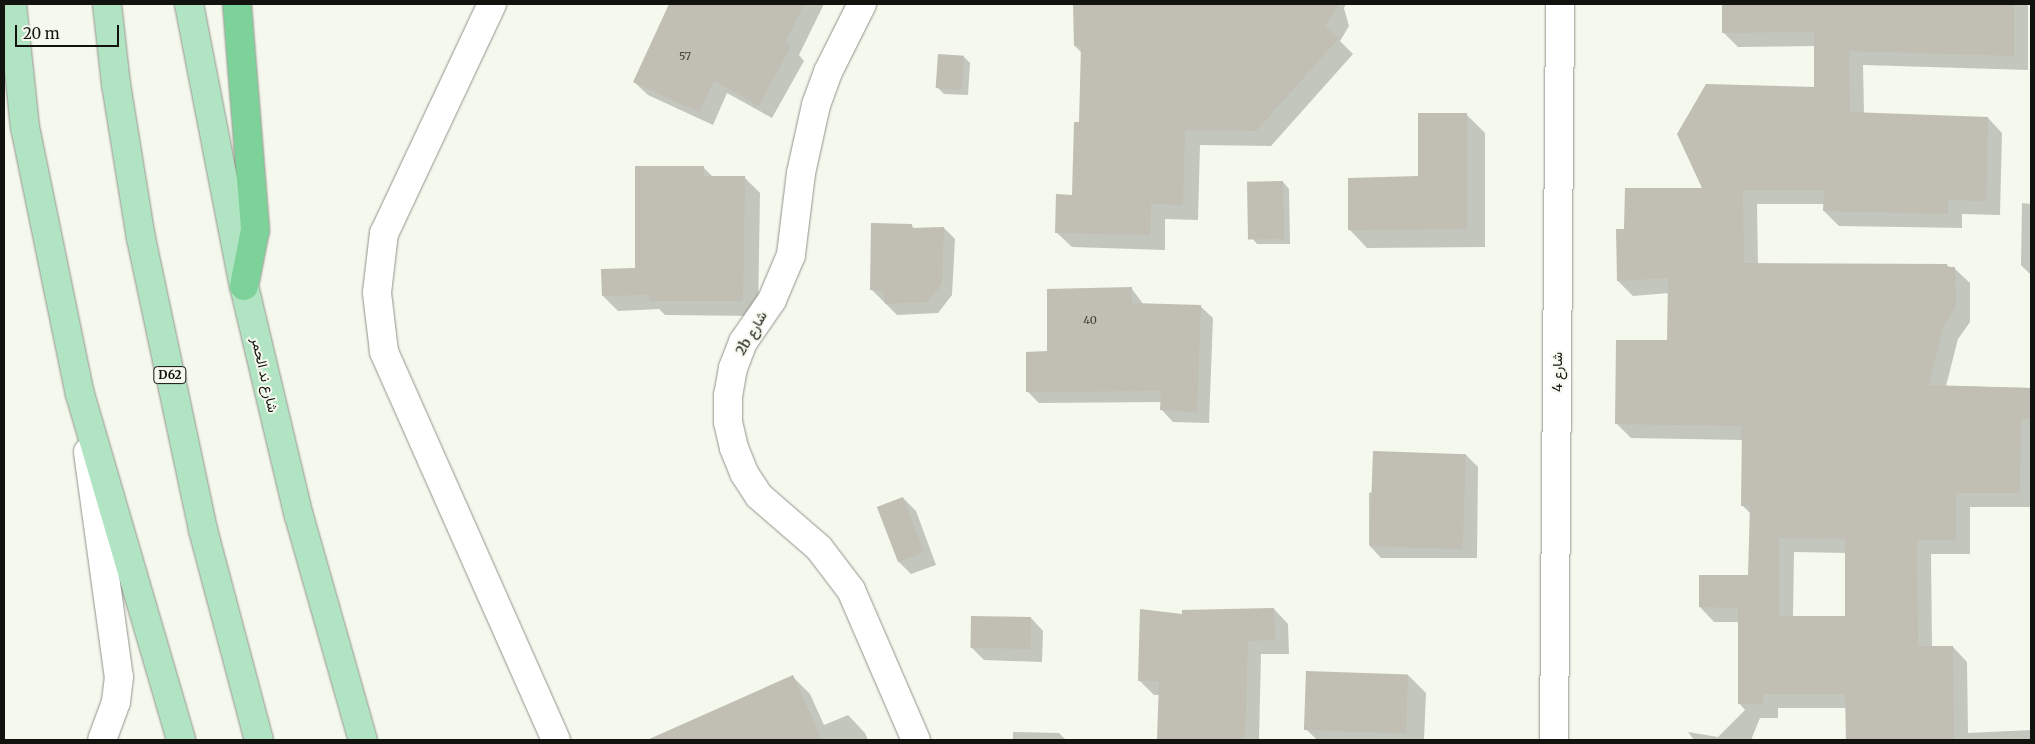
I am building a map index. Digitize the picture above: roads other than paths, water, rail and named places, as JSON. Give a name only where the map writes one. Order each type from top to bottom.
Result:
[{"type":"highway","points":[[237,4],[255,230],[244,286]]},
{"type":"main road","points":[[12,4],[25,127],[80,394],[181,740]]},
{"type":"main road","name":"D62","points":[[107,4],[118,93],[144,248],[203,530],[259,740]]},
{"type":"main road","name":"شارع ند الحمر","points":[[189,4],[216,154],[244,286],[299,516],[363,740]]},
{"type":"street","points":[[492,4],[384,233],[377,293],[384,352],[556,740]]},
{"type":"street","name":"2b شارع","points":[[862,4],[828,72],[816,105],[801,173],[791,255],[775,292],[743,342],[733,368],[728,395],[728,422],[740,465],[759,496],[819,548],[850,590],[916,740]]},
{"type":"street","name":"شارع 4","points":[[1554,740],[1560,4]]},
{"type":"street","points":[[80,394],[119,677],[116,702],[102,740]]}]
